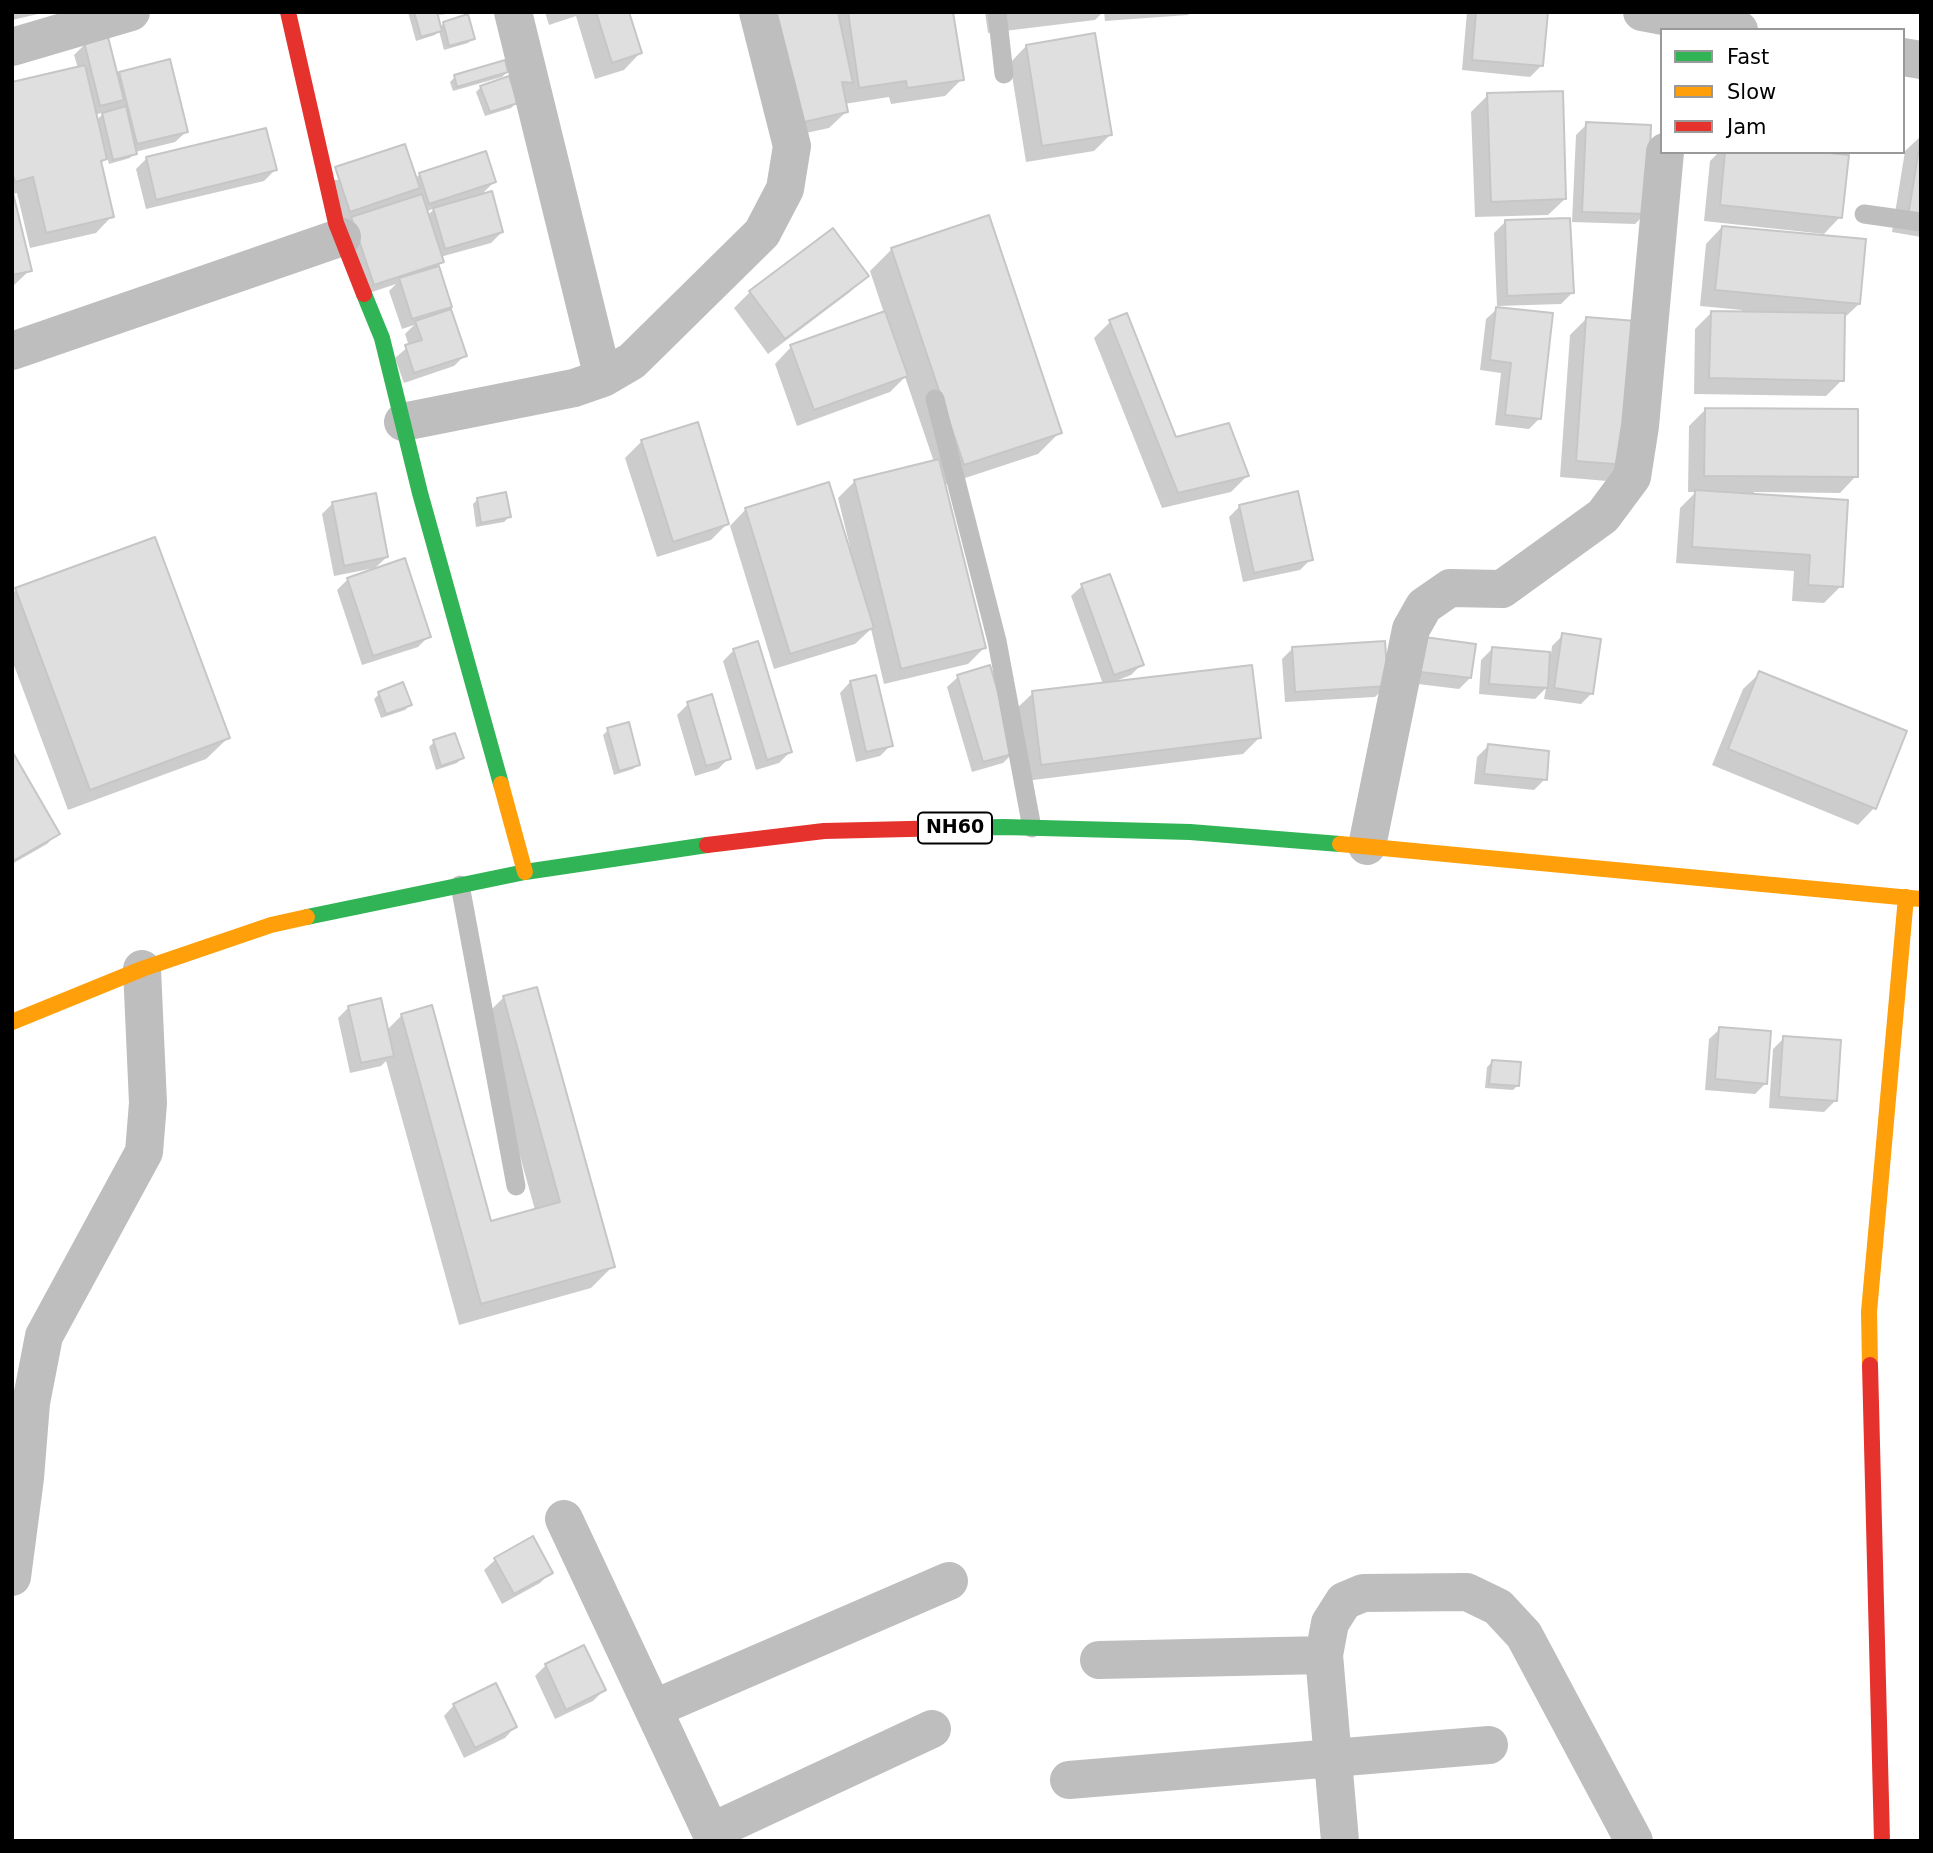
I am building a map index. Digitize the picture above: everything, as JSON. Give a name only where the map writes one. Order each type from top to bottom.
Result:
[{"type":"main road","points":[[288,12],[336,223],[382,338],[420,493],[525,872]]},
{"type":"main road","name":"NH60","points":[[12,1022],[142,969],[271,925],[525,872],[660,850],[824,831],[1032,828],[1190,832],[1367,846],[1913,898]]},
{"type":"main road","points":[[1882,1841],[1869,1312],[1913,898]]},
{"type":"street","points":[[12,47],[78,20],[131,12]]},
{"type":"street","points":[[513,12],[603,378]]},
{"type":"street","points":[[403,422],[574,388],[603,378],[632,361],[762,233],[785,189],[792,146],[758,12]]},
{"type":"street","points":[[1666,20],[1724,28]]},
{"type":"street","points":[[1367,846],[1411,629],[1424,606],[1450,588],[1502,589],[1603,516],[1632,477],[1640,426],[1665,154]]},
{"type":"street","points":[[12,351],[342,237]]},
{"type":"street","points":[[12,1577],[32,1403],[44,1336],[144,1152],[148,1103],[142,969]]},
{"type":"street","points":[[564,1519],[713,1837],[932,1729]]},
{"type":"street","points":[[653,1709],[949,1581]]},
{"type":"street","points":[[1340,1841],[1324,1655],[1330,1623],[1344,1601],[1363,1593],[1467,1592],[1498,1607],[1524,1635],[1634,1841]]},
{"type":"street","points":[[1099,1660],[1324,1655]]},
{"type":"street","points":[[1069,1780],[1489,1745]]},
{"type":"lane","points":[[997,12],[1004,74]]},
{"type":"lane","points":[[1864,214],[1921,222]]},
{"type":"lane","points":[[935,399],[997,641],[1032,828]]},
{"type":"lane","points":[[460,885],[516,1186]]},
{"type":"building","points":[[414,12],[437,12],[442,31],[421,37]]},
{"type":"building","points":[[596,12],[629,12],[642,53],[612,63]]},
{"type":"building","points":[[771,12],[838,12],[853,83],[842,82],[848,112],[795,124]]},
{"type":"building","points":[[848,12],[953,12],[964,80],[907,88],[906,81],[859,88]]},
{"type":"building","points":[[1476,12],[1548,12],[1543,66],[1472,60]]},
{"type":"building","points":[[468,14],[475,39],[449,46],[443,22]]},
{"type":"building","points":[[1095,33],[1112,135],[1042,146],[1026,45]]},
{"type":"building","points":[[108,37],[124,100],[100,106],[84,42]]},
{"type":"building","points":[[170,59],[188,132],[137,144],[119,72]]},
{"type":"building","points":[[505,60],[508,72],[457,87],[454,75]]},
{"type":"building","points":[[85,65],[107,159],[101,161],[114,217],[46,233],[33,177],[15,182],[12,172],[12,82]]},
{"type":"building","points":[[509,76],[518,103],[490,112],[480,86]]},
{"type":"building","points":[[1563,91],[1566,199],[1491,202],[1487,93]]},
{"type":"building","points":[[126,106],[137,154],[113,160],[102,113]]},
{"type":"building","points":[[1586,122],[1651,125],[1648,214],[1582,212]]},
{"type":"building","points":[[266,128],[277,170],[156,200],[146,157]]},
{"type":"building","points":[[1921,136],[1921,218],[1908,216]]},
{"type":"building","points":[[405,144],[420,188],[350,212],[335,167]]},
{"type":"building","points":[[486,151],[496,182],[429,204],[419,173]]},
{"type":"building","points":[[1725,154],[1849,155],[1842,218],[1720,205]]},
{"type":"building","points":[[12,189],[32,271],[12,275]]},
{"type":"building","points":[[492,191],[503,232],[445,249],[433,208]]},
{"type":"building","points":[[422,194],[444,262],[374,285],[351,217]]},
{"type":"building","points":[[989,215],[1062,433],[964,465],[891,248]]},
{"type":"building","points":[[1570,218],[1574,293],[1507,296],[1505,220]]},
{"type":"building","points":[[1722,226],[1866,239],[1860,304],[1715,290]]},
{"type":"building","points":[[833,228],[869,276],[785,339],[749,291]]},
{"type":"building","points":[[439,266],[452,307],[412,319],[399,278]]},
{"type":"building","points":[[1496,307],[1553,313],[1541,419],[1505,415],[1511,363],[1490,360]]},
{"type":"building","points":[[451,309],[467,356],[414,373],[405,345],[422,340],[415,321]]},
{"type":"building","points":[[885,311],[908,376],[814,410],[790,345]]},
{"type":"building","points":[[1711,311],[1845,313],[1844,381],[1709,378]]},
{"type":"building","points":[[1127,313],[1176,437],[1229,423],[1249,476],[1178,493],[1109,320]]},
{"type":"building","points":[[1586,317],[1636,321],[1626,465],[1576,461]]},
{"type":"building","points":[[1705,408],[1858,409],[1858,477],[1704,476]]},
{"type":"building","points":[[698,422],[729,524],[673,542],[641,440]]},
{"type":"building","points":[[939,459],[986,648],[901,669],[854,480]]},
{"type":"building","points":[[829,482],[874,628],[790,654],[745,508]]},
{"type":"building","points":[[1695,490],[1848,500],[1843,587],[1808,585],[1810,555],[1692,547]]},
{"type":"building","points":[[1298,491],[1313,560],[1254,573],[1239,505]]},
{"type":"building","points":[[506,492],[511,517],[481,523],[477,498]]},
{"type":"building","points":[[376,493],[388,557],[344,566],[332,502]]},
{"type":"building","points":[[155,537],[230,738],[90,790],[15,588]]},
{"type":"building","points":[[405,558],[431,637],[373,656],[347,578]]},
{"type":"building","points":[[1110,574],[1144,665],[1114,675],[1081,584]]},
{"type":"building","points":[[1562,633],[1601,639],[1593,694],[1554,688]]},
{"type":"building","points":[[1424,637],[1476,644],[1471,678],[1420,672]]},
{"type":"building","points":[[758,641],[792,752],[767,760],[733,649]]},
{"type":"building","points":[[1385,641],[1388,686],[1295,692],[1292,647]]},
{"type":"building","points":[[1492,647],[1550,652],[1548,688],[1489,684]]},
{"type":"building","points":[[990,665],[1016,753],[983,762],[957,675]]},
{"type":"building","points":[[1252,665],[1261,738],[1041,765],[1032,691]]},
{"type":"building","points":[[1759,671],[1907,731],[1876,809],[1728,749]]},
{"type":"building","points":[[876,675],[893,746],[866,752],[850,681]]},
{"type":"building","points":[[403,682],[412,705],[386,714],[378,692]]},
{"type":"building","points":[[712,694],[731,759],[706,766],[687,702]]},
{"type":"building","points":[[629,722],[640,765],[619,771],[607,728]]},
{"type":"building","points":[[455,733],[464,758],[441,766],[433,740]]},
{"type":"building","points":[[1488,744],[1549,751],[1547,780],[1484,774]]},
{"type":"building","points":[[12,751],[60,834],[13,861],[12,860]]},
{"type":"building","points":[[537,987],[615,1267],[481,1304],[401,1014],[432,1005],[491,1221],[560,1202],[503,996]]},
{"type":"building","points":[[381,998],[394,1056],[361,1063],[348,1006]]},
{"type":"building","points":[[1719,1027],[1771,1031],[1767,1084],[1715,1079]]},
{"type":"building","points":[[1783,1036],[1841,1040],[1837,1101],[1779,1097]]},
{"type":"building","points":[[1492,1060],[1521,1062],[1519,1086],[1489,1084]]},
{"type":"building","points":[[533,1536],[553,1573],[514,1594],[494,1558]]},
{"type":"building","points":[[584,1645],[606,1690],[566,1710],[545,1664]]},
{"type":"building","points":[[496,1683],[517,1727],[475,1748],[453,1704]]},
{"type":"traffic: fast","points":[[364,294],[382,338],[420,493],[501,784]]},
{"type":"traffic: fast","points":[[951,828],[1190,832],[1340,844]]},
{"type":"traffic: fast","points":[[307,917],[525,872],[707,845]]},
{"type":"traffic: slow","points":[[501,784],[525,872]]},
{"type":"traffic: slow","points":[[1340,844],[1921,899]]},
{"type":"traffic: slow","points":[[1870,1365],[1869,1312],[1906,897]]},
{"type":"traffic: slow","points":[[12,1022],[142,969],[271,925],[307,917]]},
{"type":"traffic: jam","points":[[288,12],[336,223],[364,294]]},
{"type":"traffic: jam","points":[[707,845],[824,831],[951,828]]},
{"type":"traffic: jam","points":[[1870,1365],[1882,1841]]}]
